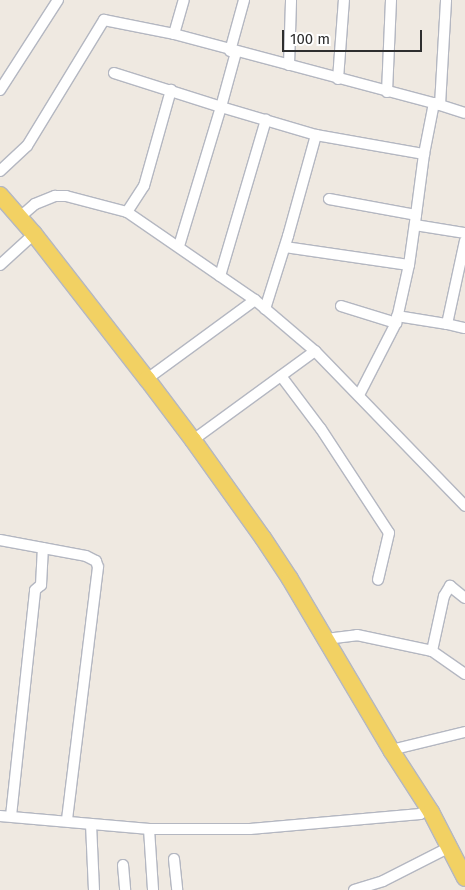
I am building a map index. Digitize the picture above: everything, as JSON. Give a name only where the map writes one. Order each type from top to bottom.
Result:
[{"type":"main road","points":[[0,195],[20,216],[31,236],[241,521],[465,878]]},
{"type":"main road","points":[[0,207],[31,236],[147,379],[193,440],[290,579],[391,750],[424,811]]},
{"type":"main road","points":[[447,849],[460,890]]},
{"type":"street","points":[[0,90],[58,0]]},
{"type":"street","points":[[174,34],[184,0]]},
{"type":"street","points":[[179,246],[221,107],[244,0]]},
{"type":"street","points":[[289,65],[291,0]]},
{"type":"street","points":[[338,80],[344,0]]},
{"type":"street","points":[[387,92],[391,0]]},
{"type":"street","points":[[359,396],[397,320],[409,265],[424,154],[437,104],[446,0]]},
{"type":"street","points":[[0,171],[27,146],[104,20],[174,34],[233,52],[289,65],[338,80],[437,104],[465,113]]},
{"type":"street","points":[[114,73],[316,135],[424,154]]},
{"type":"street","points":[[127,212],[144,186],[171,90]]},
{"type":"street","points":[[220,276],[266,120]]},
{"type":"street","points":[[265,309],[316,135]]},
{"type":"street","points":[[20,216],[40,201],[55,196],[66,196],[127,212],[255,300],[315,351],[464,505]]},
{"type":"street","points":[[329,199],[465,233]]},
{"type":"street","points":[[0,265],[31,236]]},
{"type":"street","points":[[447,324],[461,282],[465,241]]},
{"type":"street","points":[[284,247],[409,265]]},
{"type":"street","points":[[147,379],[255,300]]},
{"type":"street","points":[[341,306],[397,320],[447,324],[465,328]]},
{"type":"street","points":[[193,440],[315,351]]},
{"type":"street","points":[[281,376],[321,429],[388,533],[378,580]]},
{"type":"street","points":[[464,505],[465,493]]},
{"type":"street","points":[[0,540],[86,556],[96,561],[98,567],[67,821]]},
{"type":"street","points":[[11,816],[35,590],[41,585],[43,548]]},
{"type":"street","points":[[432,651],[444,596],[450,586],[465,598]]},
{"type":"street","points":[[326,639],[358,635],[432,651],[465,674]]},
{"type":"street","points":[[391,750],[465,732]]},
{"type":"street","points":[[0,816],[148,829],[250,829],[424,811]]},
{"type":"street","points":[[91,824],[94,890]]},
{"type":"street","points":[[148,829],[153,890]]},
{"type":"street","points":[[354,890],[382,881],[447,849]]},
{"type":"street","points":[[174,859],[177,890]]},
{"type":"street","points":[[123,865],[125,890]]}]
